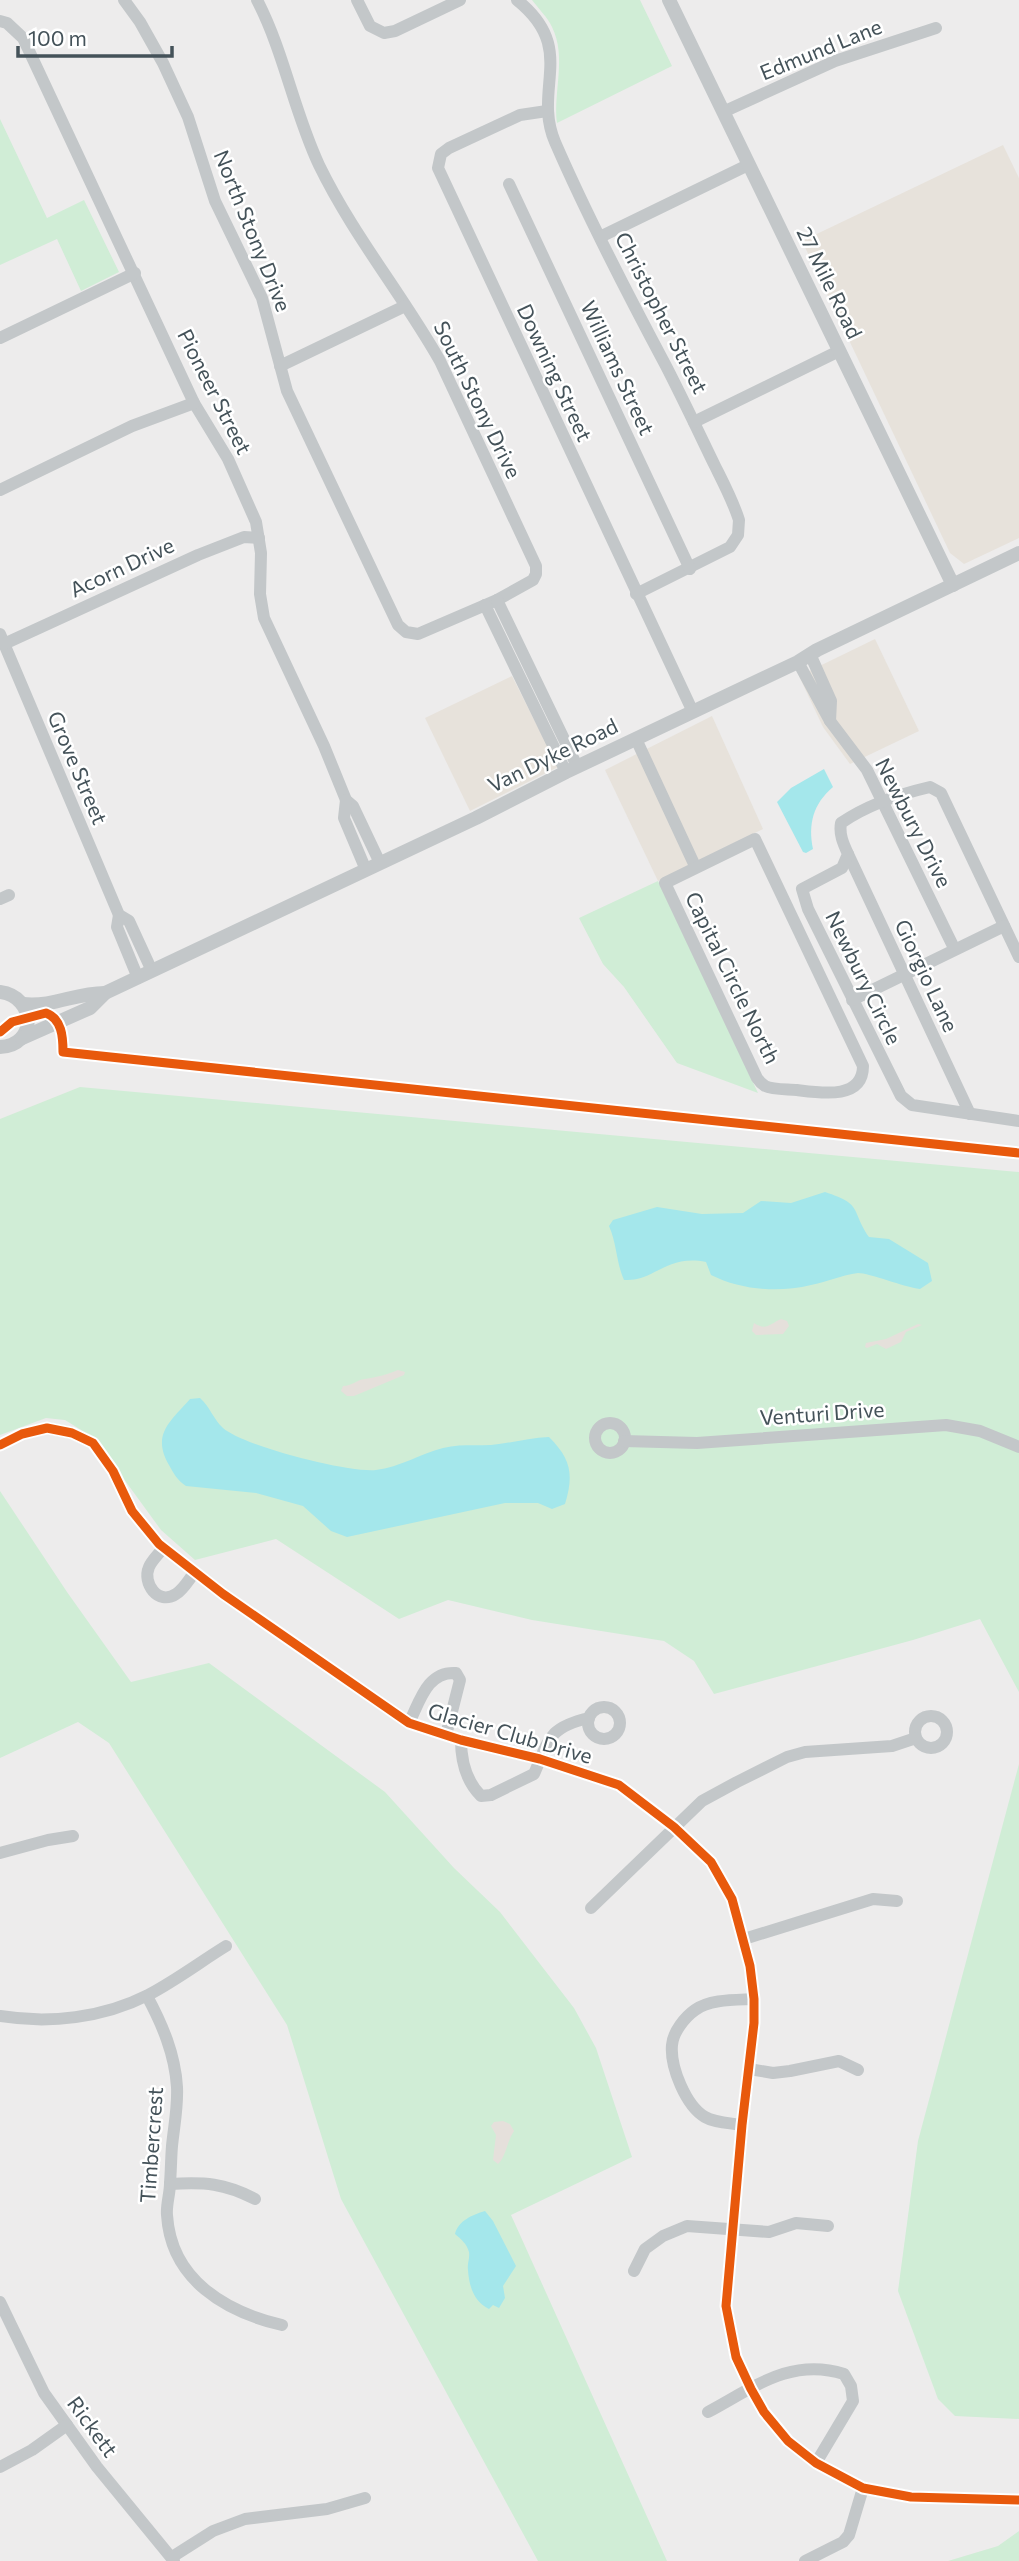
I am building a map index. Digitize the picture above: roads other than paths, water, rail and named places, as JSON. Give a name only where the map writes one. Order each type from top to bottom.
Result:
[{"type":"street","name":"North Stony Drive","points":[[124,0],[163,63],[188,117],[215,201],[262,298],[287,391],[397,625],[406,632]]},
{"type":"street","name":"South Stony Drive","points":[[257,0],[269,23],[284,73],[318,163],[349,220],[440,361],[536,566],[533,580],[491,603],[418,634],[406,632]]},
{"type":"street","points":[[357,0],[370,26],[384,33],[396,31],[460,0]]},
{"type":"street","name":"Christopher Street","points":[[517,0],[539,23],[548,43],[551,64],[547,111],[554,140],[694,422],[736,511],[740,528],[730,547],[636,594]]},
{"type":"street","name":"27 Mile Road","points":[[669,0],[953,585]]},
{"type":"street","name":"Pioneer Street","points":[[0,20],[23,38],[194,403],[228,459],[256,522],[264,618],[324,746],[346,800],[353,806],[380,863]]},
{"type":"street","name":"Edmund Lane","points":[[723,112],[835,61],[936,28]]},
{"type":"street","name":"Downing Street","points":[[547,111],[528,113],[511,119],[449,148],[441,154],[438,169],[693,712]]},
{"type":"street","points":[[600,237],[748,165]]},
{"type":"street","name":"Williams Street","points":[[509,184],[690,569]]},
{"type":"street","points":[[0,338],[135,273]]},
{"type":"street","points":[[280,366],[405,306]]},
{"type":"street","points":[[694,422],[839,351]]},
{"type":"street","points":[[0,490],[132,426],[194,403]]},
{"type":"street","name":"Acorn Drive","points":[[2,639],[198,555],[244,537],[258,538]]},
{"type":"street","name":"Van Dyke Road","points":[[0,1047],[15,1044],[22,1038],[90,1008],[105,993],[366,870],[1019,553]]},
{"type":"street","points":[[491,603],[572,769]]},
{"type":"street","name":"Grove Street","points":[[2,639],[119,915],[129,921],[145,975]]},
{"type":"street","name":"Newbury Drive","points":[[804,658],[831,701],[830,721],[867,770],[954,948]]},
{"type":"street","points":[[636,738],[695,866],[755,839],[783,897],[842,868],[848,854],[842,840],[841,822],[883,802],[930,786],[941,793],[1019,957]]},
{"type":"street","name":"Pioneer Street","points":[[346,800],[344,818],[366,870]]},
{"type":"street","name":"Giorgio Lane","points":[[848,854],[970,1114]]},
{"type":"street","name":"Capital Circle North","points":[[695,866],[665,883],[757,1078],[765,1086],[831,1094],[847,1091],[859,1084],[863,1066],[783,897]]},
{"type":"street","name":"Newbury Circle","points":[[802,889],[808,909],[901,1096],[912,1105],[1019,1121]]},
{"type":"street","points":[[852,1000],[954,948],[1004,926]]},
{"type":"street","points":[[0,992],[9,993],[23,1004],[28,1021],[22,1038]]},
{"type":"street","name":"Van Dyke Road","points":[[23,1004],[51,1005],[85,993],[105,993]]},
{"type":"street","name":"Venturi Drive","points":[[624,1441],[697,1443],[946,1425],[980,1432],[1019,1447]]},
{"type":"street","name":"Glacier Club Drive","points":[[0,1445],[22,1434],[47,1428],[72,1433],[93,1443],[113,1471],[132,1511],[163,1548],[409,1723],[461,1740],[540,1759],[619,1785],[674,1827],[710,1862],[732,1899],[744,1939],[754,1998],[754,2023],[726,2306],[736,2357],[751,2389],[764,2412],[788,2441],[816,2463],[863,2488],[911,2497],[1019,2500]]},
{"type":"street","points":[[163,1548],[149,1566],[147,1580],[152,1591],[161,1597],[177,1594],[195,1572]]},
{"type":"street","name":"Glacier Club Drive","points":[[409,1723],[427,1685],[435,1677],[447,1672],[456,1673],[460,1680],[446,1735]]},
{"type":"street","name":"Glacier Club Drive","points":[[461,1740],[461,1756],[474,1789],[481,1796],[491,1795],[534,1774],[549,1738],[557,1730],[568,1723],[589,1718]]},
{"type":"street","points":[[591,1909],[702,1801],[787,1757],[805,1752],[892,1746],[916,1738]]},
{"type":"street","points":[[0,1853],[73,1836]]},
{"type":"street","points":[[744,1939],[873,1899],[897,1901]]},
{"type":"street","points":[[0,2016],[41,2020],[79,2018],[108,2011],[147,1996],[226,1946]]},
{"type":"street","name":"Timbercrest","points":[[147,1996],[173,2057],[177,2086],[167,2215],[174,2248],[194,2280],[221,2303],[253,2318],[282,2325]]},
{"type":"street","points":[[742,2125],[707,2119],[692,2108],[674,2062],[672,2043],[681,2023],[697,2008],[754,1998]]},
{"type":"street","points":[[749,2069],[773,2073],[839,2061],[858,2070]]},
{"type":"street","points":[[170,2184],[204,2182],[231,2187],[255,2200]]},
{"type":"street","points":[[634,2271],[645,2249],[663,2236],[687,2227],[769,2232],[796,2223],[828,2226]]},
{"type":"street","name":"Rickett","points":[[0,2302],[44,2393],[97,2467],[173,2559]]},
{"type":"street","points":[[708,2412],[788,2371],[830,2370],[844,2374],[852,2386],[853,2401],[816,2463]]},
{"type":"street","points":[[0,2467],[32,2450],[67,2425]]},
{"type":"street","points":[[805,2561],[843,2542],[849,2535],[863,2488]]},
{"type":"street","points":[[173,2559],[213,2531],[245,2519],[327,2509],[365,2498]]},
{"type":"water","points":[[824,769],[833,787],[817,807],[811,831],[813,849],[806,853],[803,852],[777,802],[791,788]]},
{"type":"water","points":[[825,1192],[851,1205],[869,1237],[889,1239],[928,1263],[932,1281],[920,1289],[858,1273],[817,1284],[786,1289],[760,1289],[723,1280],[711,1275],[706,1262],[692,1261],[670,1265],[644,1277],[624,1280],[609,1226],[613,1220],[657,1207],[702,1214],[743,1213],[761,1201],[791,1203]]},
{"type":"water","points":[[200,1398],[223,1428],[252,1443],[321,1463],[362,1470],[385,1468],[449,1447],[491,1445],[549,1437],[562,1453],[569,1468],[565,1504],[552,1509],[538,1503],[505,1503],[347,1537],[331,1531],[303,1506],[256,1493],[186,1486],[180,1481],[164,1454],[163,1436],[170,1421],[190,1399]]},
{"type":"water","points":[[485,2211],[516,2266],[503,2286],[505,2298],[499,2308],[493,2305],[489,2309],[473,2293],[468,2268],[469,2252],[455,2234],[462,2222]]}]
